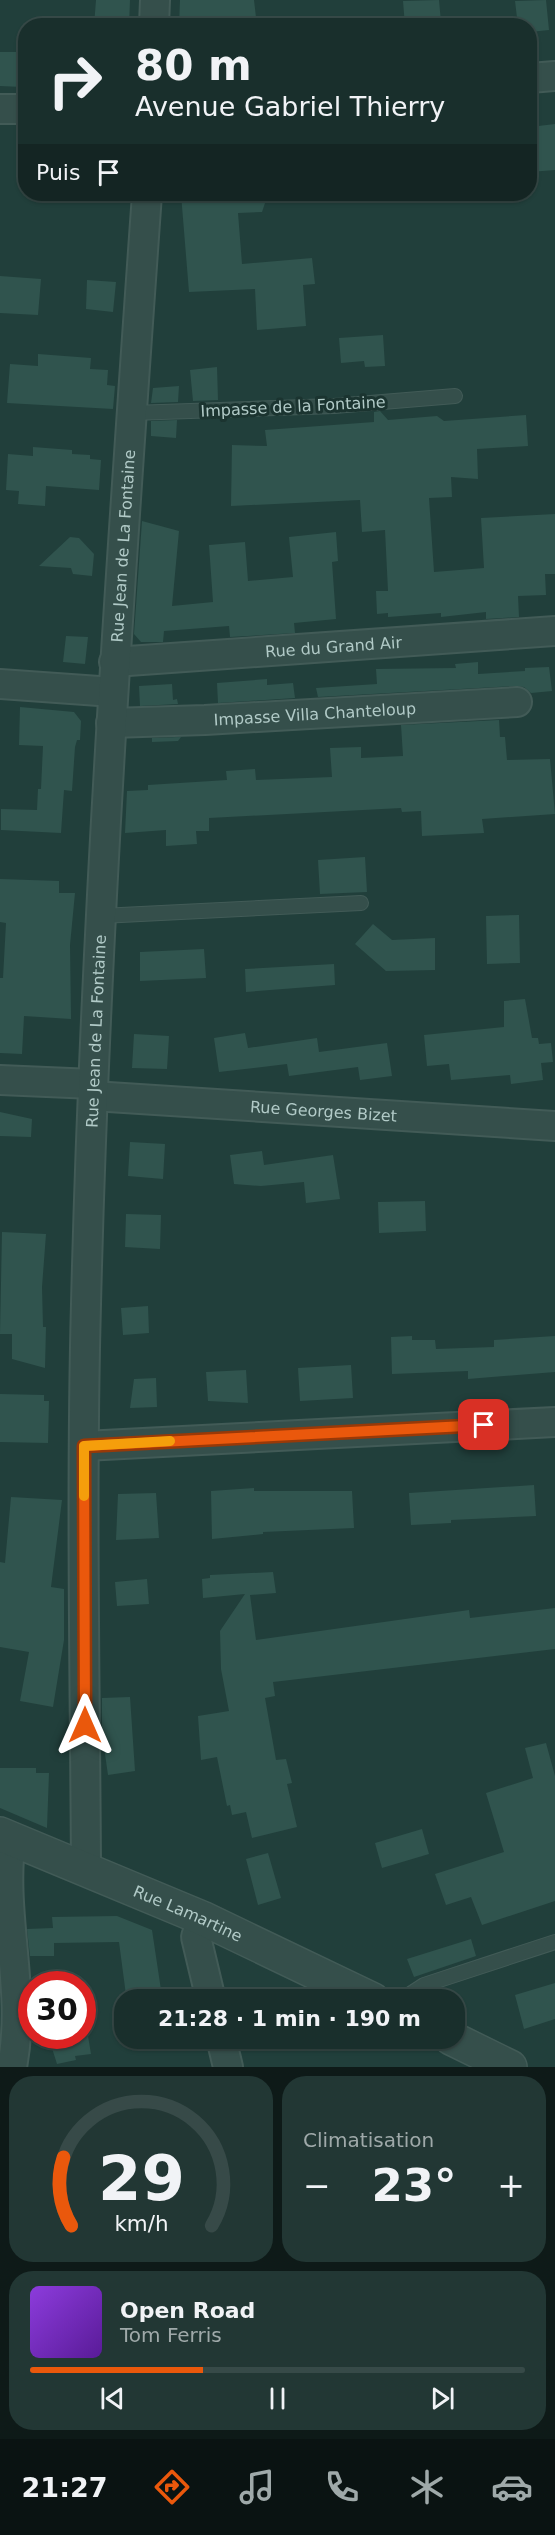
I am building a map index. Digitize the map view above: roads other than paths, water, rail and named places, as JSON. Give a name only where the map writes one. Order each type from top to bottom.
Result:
[{"type":"street","points":[[155,18],[156,0]]},
{"type":"street","points":[[537,77],[555,76]]},
{"type":"street","points":[[0,109],[18,109]]},
{"type":"street","name":"Rue Jean de La Fontaine","points":[[86,1869],[84,1446],[93,1090],[112,692],[147,201]]},
{"type":"street","name":"Rue du Grand Air","points":[[114,662],[555,631]]},
{"type":"street","points":[[0,684],[112,692]]},
{"type":"street","name":"Impasse Villa Chanteloup","points":[[111,723],[205,720],[517,702]]},
{"type":"street","name":"Rue Georges Bizet","points":[[0,1080],[93,1090],[555,1126]]},
{"type":"street","points":[[84,1446],[555,1422]]},
{"type":"street","points":[[5,1836],[18,2021],[12,2067]]},
{"type":"street","name":"Rue Lamartine","points":[[5,1836],[202,1918],[350,1989]]},
{"type":"street","points":[[202,1918],[196,1937],[208,1989]]},
{"type":"street","points":[[465,2046],[495,2064]]},
{"type":"street","points":[[224,2049],[228,2067]]},
{"type":"lane","name":"Impasse de la Fontaine","points":[[132,413],[334,406],[455,396]]},
{"type":"lane","points":[[101,916],[361,903]]},
{"type":"lane","points":[[418,1989],[555,1942]]}]
